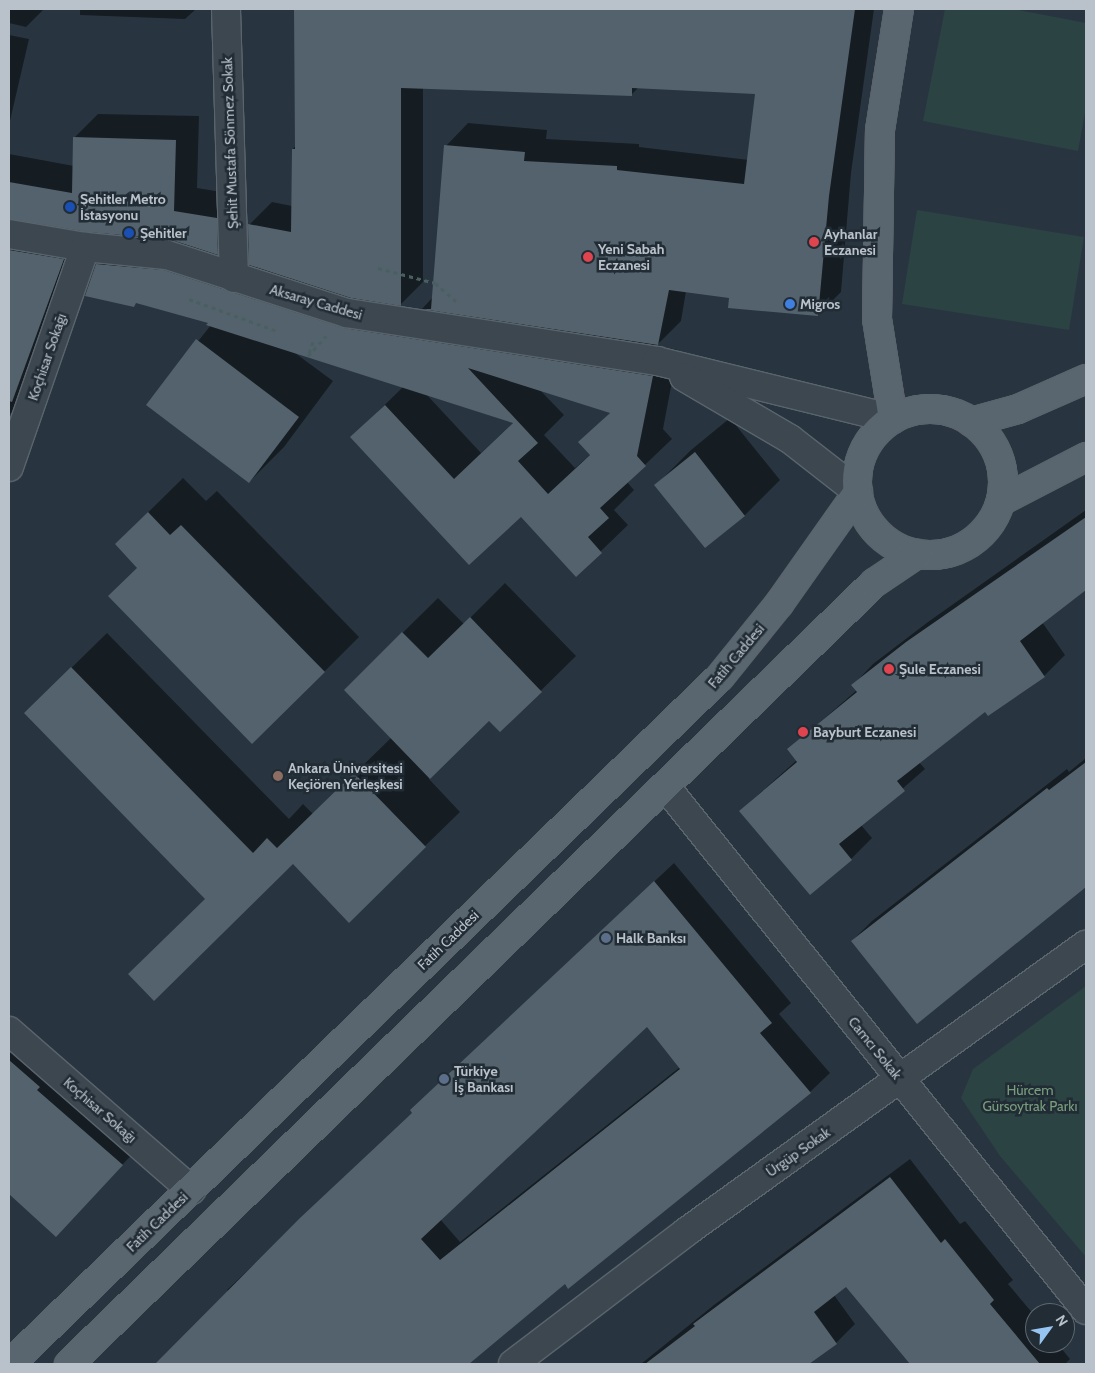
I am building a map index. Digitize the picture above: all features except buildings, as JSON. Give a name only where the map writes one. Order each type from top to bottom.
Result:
[{"type":"main road","points":[[893,419],[877,319],[880,130],[900,9]]},
{"type":"main road","points":[[971,422],[1018,409],[1086,380]]},
{"type":"main road","points":[[932,409],[953,413],[971,422],[988,438],[998,457],[1003,479],[1001,501],[987,526],[960,549],[939,555],[917,554],[897,549],[877,533],[864,514],[858,492],[858,470],[864,450],[876,432],[893,419],[912,411],[932,409]]},
{"type":"main road","points":[[1001,501],[1086,457]]},
{"type":"main road","name":"Fatih Caddesi","points":[[10,1364],[720,677],[779,604],[858,492]]},
{"type":"main road","points":[[69,1364],[874,583],[917,554]]},
{"type":"street","name":"Şehit Mustafa Sönmez Sokak","points":[[226,9],[234,278]]},
{"type":"street","name":"Aksaray Caddesi","points":[[9,234],[85,247],[167,255],[347,313],[656,361],[893,419]]},
{"type":"street","name":"Koçhisar Sokağı","points":[[9,467],[85,247]]},
{"type":"street","points":[[656,361],[790,439],[858,492]]},
{"type":"street","name":"Camcı Sokak","points":[[665,786],[1086,1310]]},
{"type":"street","name":"Ürgüp Sokak","points":[[514,1364],[686,1232],[1086,945]]},
{"type":"street","name":"Koçhisar Sokağı","points":[[9,1031],[191,1190]]},
{"type":"path","points":[[378,268],[435,283]]},
{"type":"path","points":[[189,299],[277,331]]},
{"type":"path","points":[[308,356],[313,342]]},
{"type":"green space","points":[[945,9],[1013,9],[1086,23],[1086,107],[1078,151],[923,121]]},
{"type":"green space","points":[[917,210],[1084,237],[1069,330],[902,304]]},
{"type":"green space","name":"Hürcem Gürsoytrak Parkı","points":[[1086,986],[1086,1257],[1000,1156],[961,1098],[973,1069]]},
{"type":"place","name":"Şehitler Metro İstasyonu","points":[[70,207]]},
{"type":"place","name":"Şehitler","points":[[129,233]]},
{"type":"place","name":"Ayhanlar Eczanesi","points":[[814,242]]},
{"type":"place","name":"Yeni Sabah Eczanesi","points":[[588,257]]},
{"type":"place","name":"Migros","points":[[790,304]]},
{"type":"place","name":"Şule Eczanesi","points":[[889,669]]},
{"type":"place","name":"Bayburt Eczanesi","points":[[803,732]]},
{"type":"place","name":"Ankara Üniversitesi Keçiören Yerleşkesi","points":[[278,776]]},
{"type":"place","name":"Halk Banksı","points":[[606,938]]},
{"type":"place","name":"Türkiye İş Bankası","points":[[444,1079]]}]
